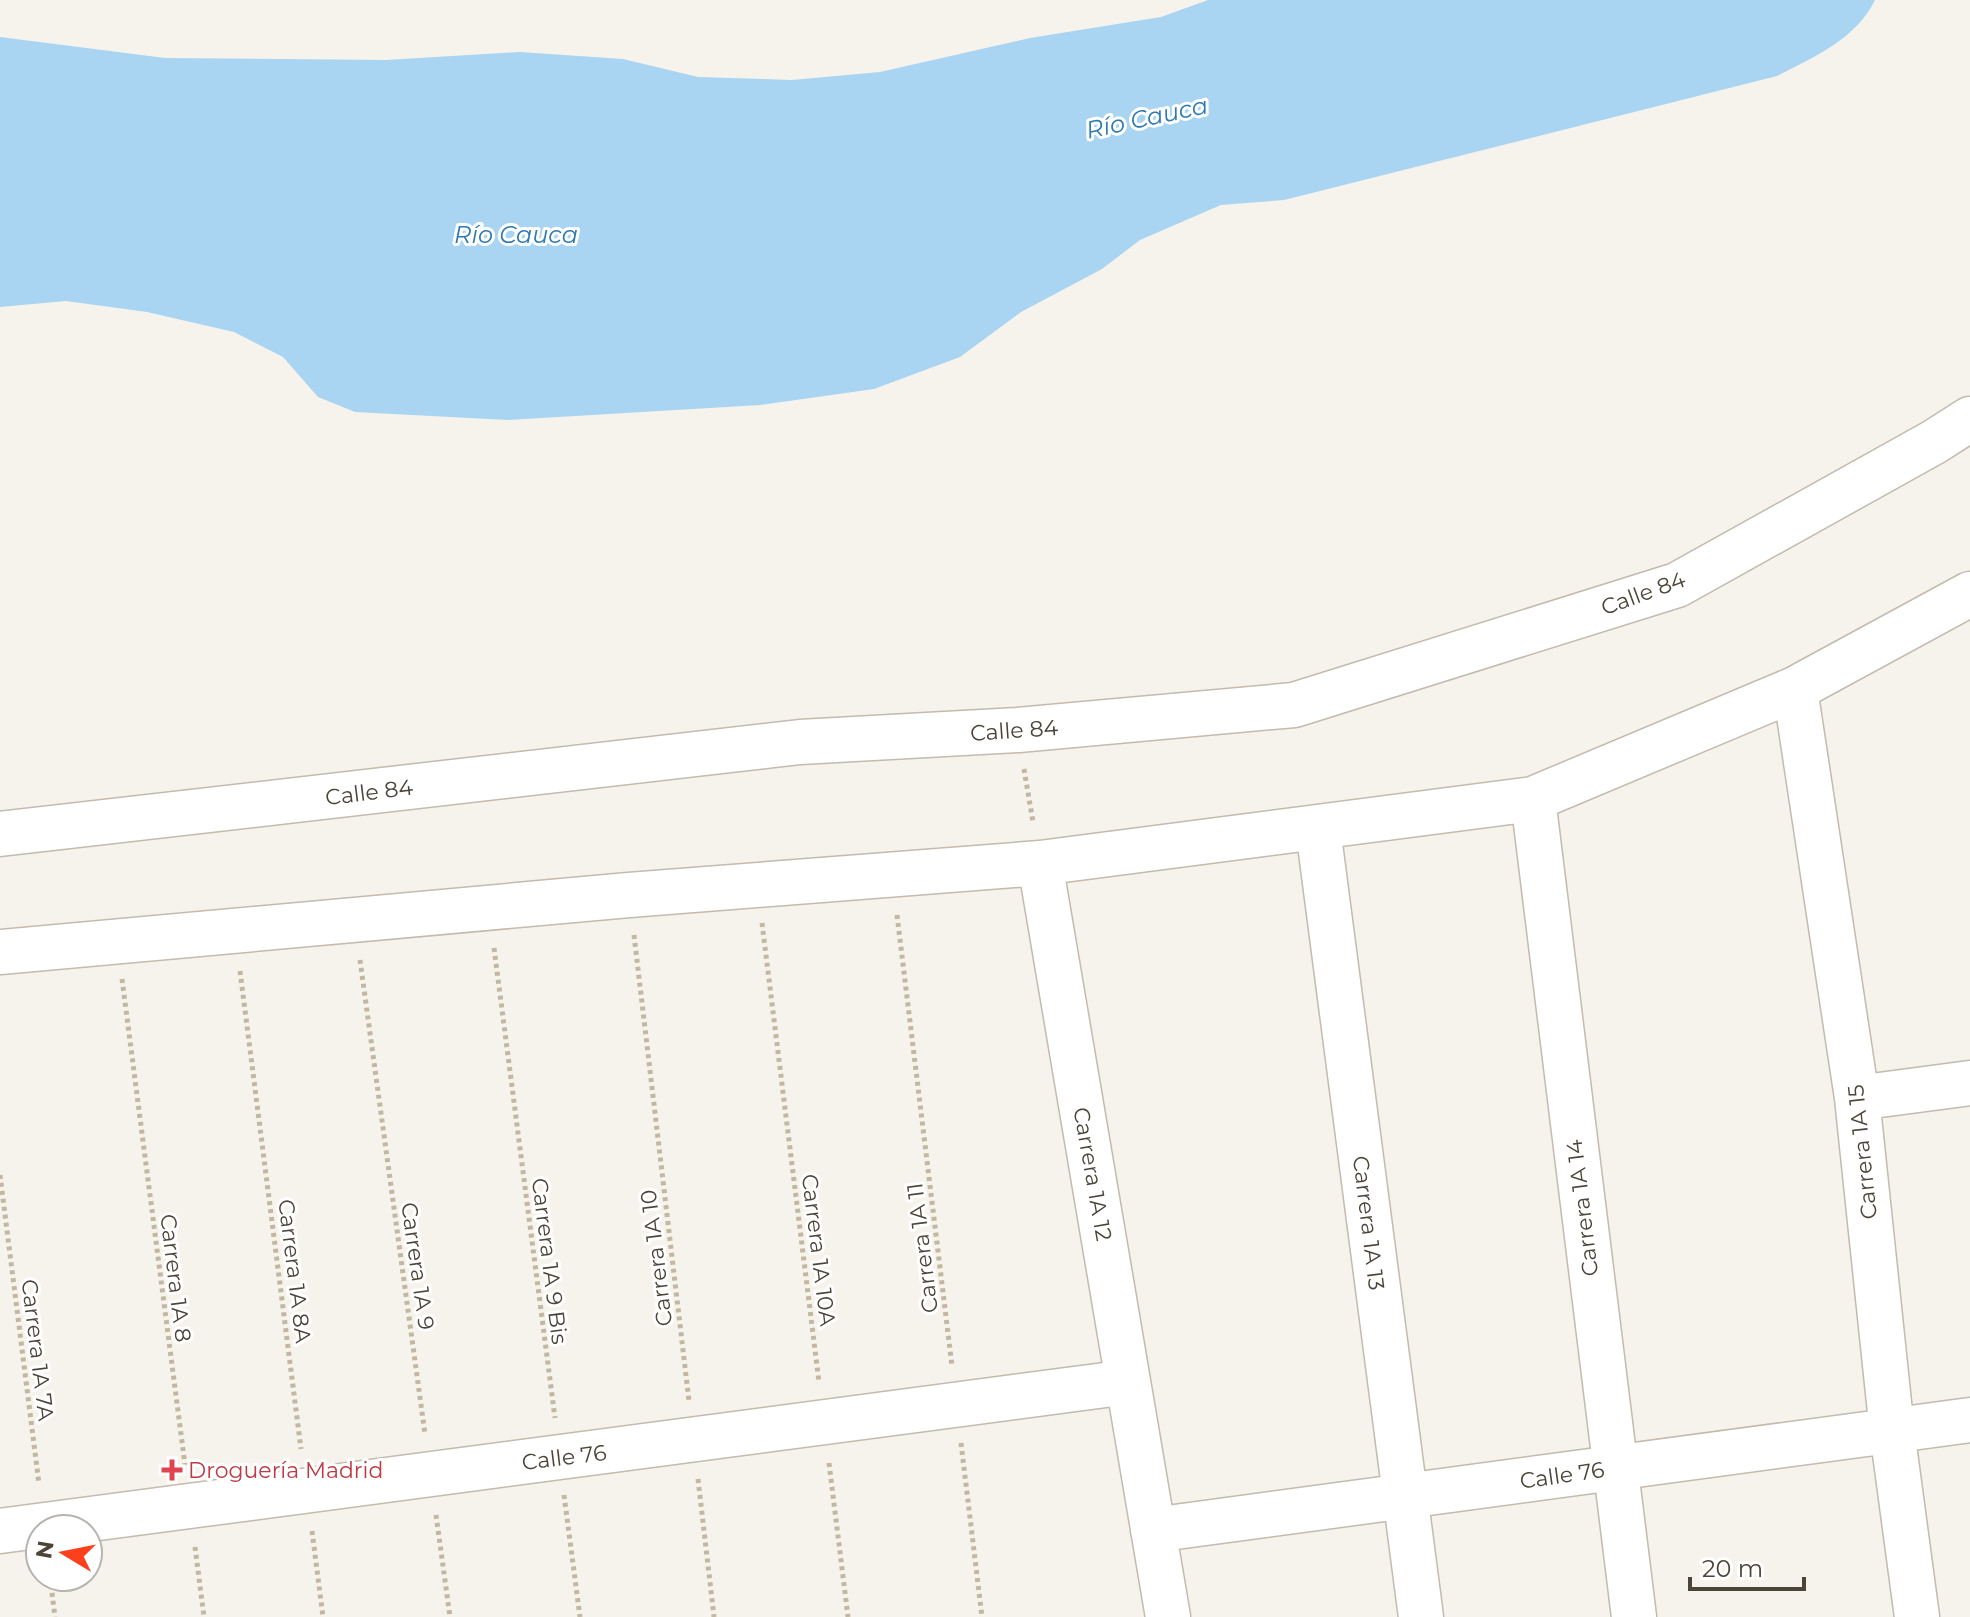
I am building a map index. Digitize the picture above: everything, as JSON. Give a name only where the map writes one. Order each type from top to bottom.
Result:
[{"type":"street","name":"Calle 84","points":[[0,834],[800,742],[1018,730],[1294,705],[1677,585],[1970,419]]},
{"type":"street","points":[[0,952],[629,895],[1040,863],[1533,799],[1795,689],[1970,594]]},
{"type":"street","name":"Carrera 1A 15","points":[[1795,689],[1857,1098],[1892,1431],[1917,1617]]},
{"type":"street","name":"Carrera 1A 14","points":[[1533,799],[1634,1617]]},
{"type":"street","name":"Carrera 1A 13","points":[[1318,829],[1421,1617]]},
{"type":"street","name":"Carrera 1A 12","points":[[1040,863],[1168,1617]]},
{"type":"street","points":[[1857,1098],[1970,1083]]},
{"type":"street","name":"Calle 76","points":[[104,1517],[1128,1382]]},
{"type":"street","name":"Calle 76","points":[[1153,1530],[1970,1420]]},
{"type":"street","name":"Calle 76","points":[[0,1531],[24,1528]]},
{"type":"path","points":[[1018,730],[1040,863]]},
{"type":"path","name":"Carrera 1A 11","points":[[892,875],[982,1617]]},
{"type":"path","name":"Carrera 1A 10A","points":[[758,887],[848,1617]]},
{"type":"path","name":"Carrera 1A 10","points":[[629,895],[714,1617]]},
{"type":"path","name":"Carrera 1A 9 Bis","points":[[489,908],[580,1617]]},
{"type":"path","name":"Carrera 1A 9","points":[[355,920],[450,1617]]},
{"type":"path","name":"Carrera 1A 8A","points":[[235,930],[323,1617]]},
{"type":"path","name":"Carrera 1A 8","points":[[117,943],[204,1617]]},
{"type":"path","name":"Carrera 1A 7A","points":[[0,1175],[42,1513]]},
{"type":"path","points":[[52,1593],[55,1617]]},
{"type":"water","name":"Río Cauca","points":[[1208,0],[1875,0],[1857,26],[1833,46],[1777,76],[1284,200],[1221,205],[1140,240],[1102,269],[1021,312],[960,357],[874,389],[760,405],[508,420],[355,412],[318,397],[283,357],[234,332],[147,312],[66,301],[0,307],[0,37],[165,58],[386,60],[520,52],[623,59],[698,77],[792,80],[880,72],[1030,38],[1161,17]]},
{"type":"place","name":"Droguería Madrid","points":[[172,1470]]}]
